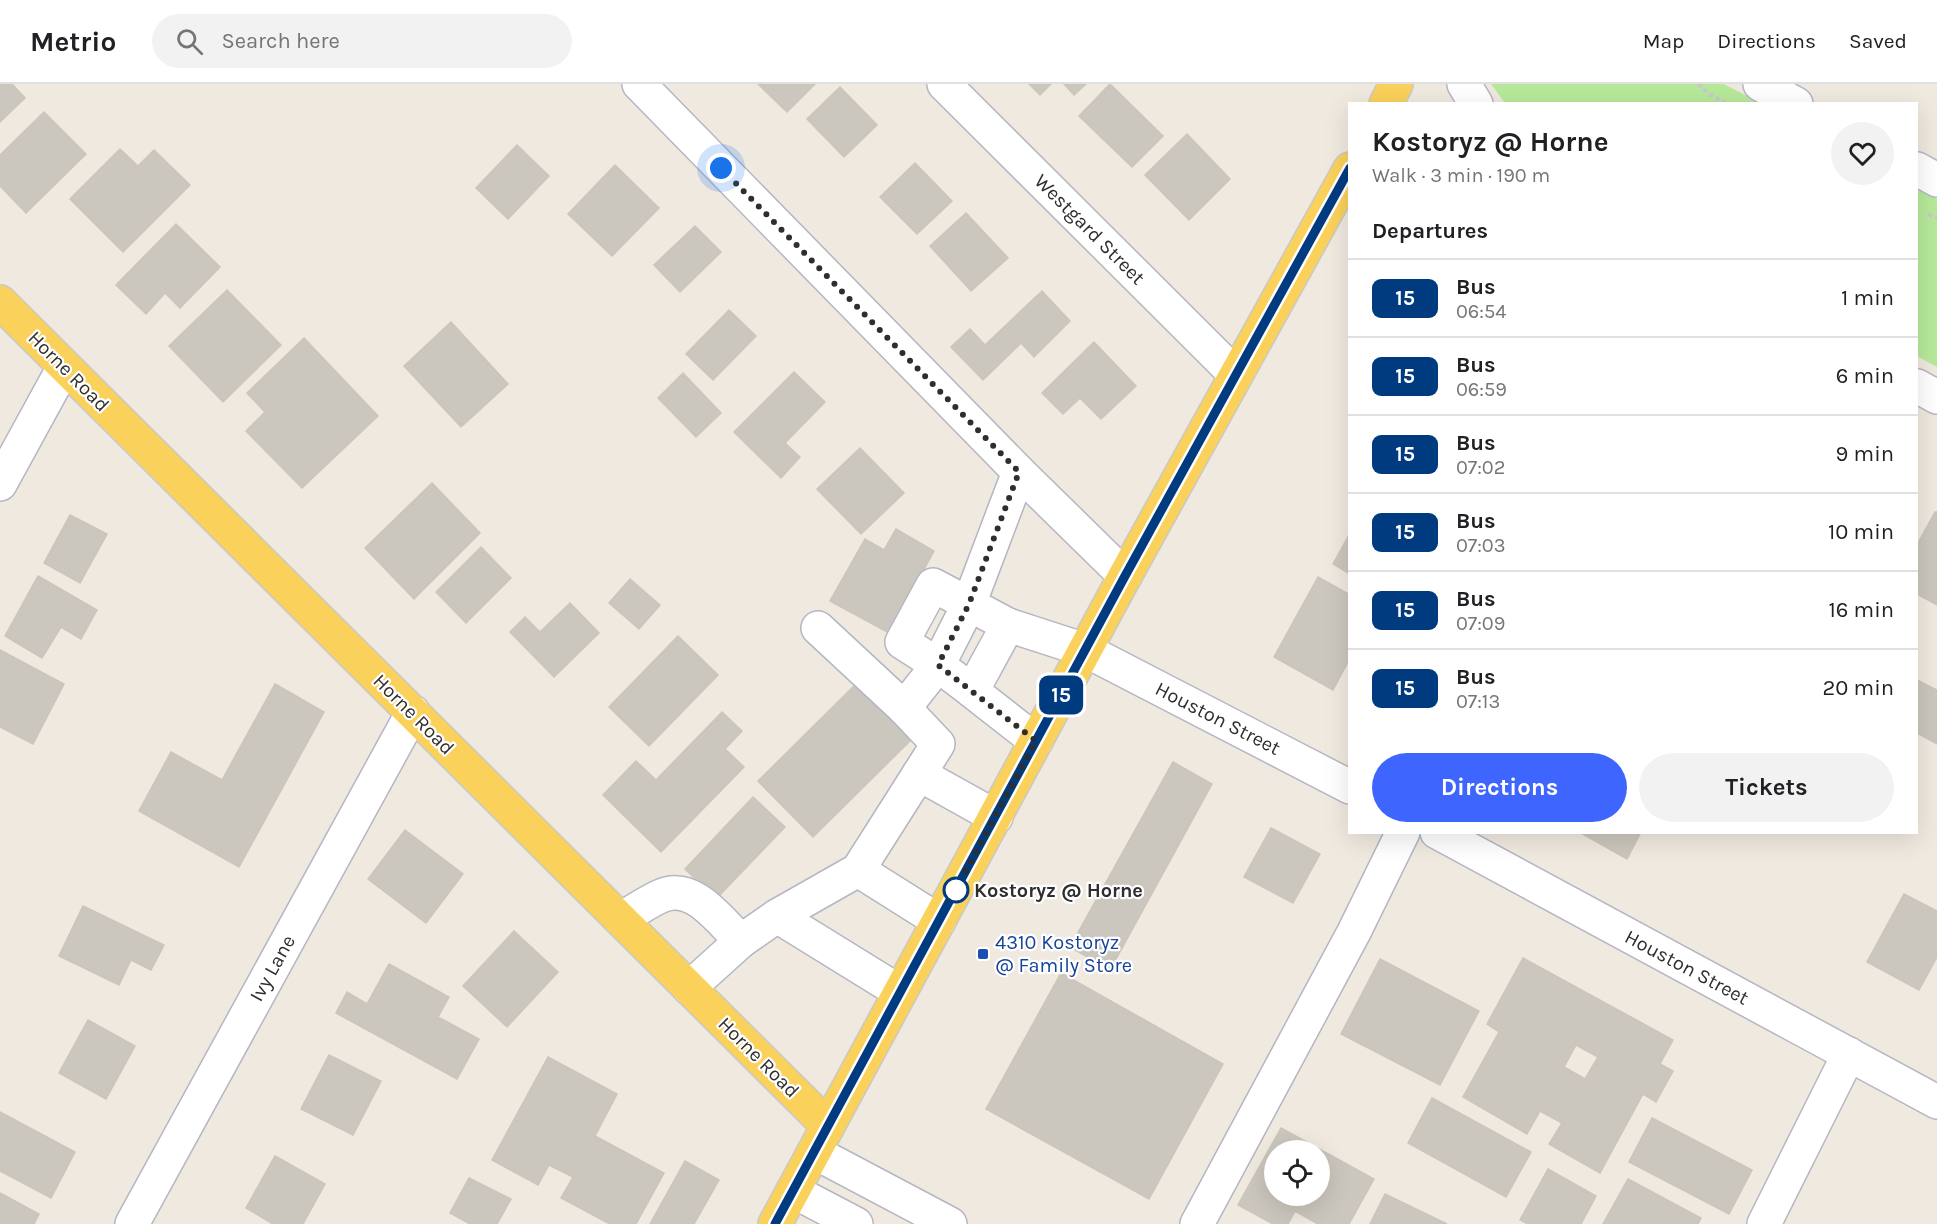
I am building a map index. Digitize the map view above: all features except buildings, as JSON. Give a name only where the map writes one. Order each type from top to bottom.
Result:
[{"type":"main road","points":[[1387,102],[1396,84]]},
{"type":"main road","points":[[775,1224],[1125,576],[1348,173]]},
{"type":"main road","name":"Horne Road","points":[[0,302],[689,988],[821,1139]]},
{"type":"street","points":[[639,84],[1019,472],[1125,576]]},
{"type":"street","name":"Westgard Street","points":[[944,84],[1236,375]]},
{"type":"street","points":[[1464,84],[1475,102]]},
{"type":"street","points":[[1760,84],[1792,102]]},
{"type":"street","points":[[1918,170],[1937,180]]},
{"type":"street","points":[[0,484],[64,367]]},
{"type":"street","points":[[1918,388],[1937,397]]},
{"type":"street","points":[[969,604],[1019,472]]},
{"type":"street","name":"Houston Street","points":[[938,665],[902,642],[933,585],[1008,625],[1085,650],[1348,786]]},
{"type":"street","points":[[972,691],[1008,625]]},
{"type":"street","points":[[689,988],[741,941],[777,916],[858,870],[938,744],[904,708],[818,628]]},
{"type":"street","points":[[904,708],[938,665],[1036,741]]},
{"type":"street","name":"Ivy Lane","points":[[132,1224],[413,712]]},
{"type":"street","points":[[919,774],[996,817]]},
{"type":"street","points":[[1197,1224],[1354,932],[1402,834]]},
{"type":"street","name":"Houston Street","points":[[1441,834],[1937,1102]]},
{"type":"street","points":[[858,870],[939,921]]},
{"type":"street","points":[[620,919],[663,895],[683,893],[703,903],[741,941]]},
{"type":"street","points":[[777,916],[900,992]]},
{"type":"street","points":[[1764,1224],[1849,1054]]},
{"type":"street","points":[[821,1139],[950,1224]]},
{"type":"street","points":[[793,1191],[856,1224]]},
{"type":"path","points":[[1698,84],[1723,102]]},
{"type":"green space","points":[[1491,84],[1724,84],[1758,102],[1504,102]]},
{"type":"green space","points":[[1918,189],[1937,199],[1937,367],[1918,357]]},
{"type":"bus line","name":"15","points":[[775,1224],[1125,576],[1348,172]]},
{"type":"place","name":"Kostoryz @ Horne","points":[[956,890]]},
{"type":"place","name":"4310 Kostoryz @ Family Store","points":[[983,954]]},
{"type":"route","points":[[721,168],[1019,472],[969,604],[938,665],[1036,741],[950,900],[956,890]]}]
